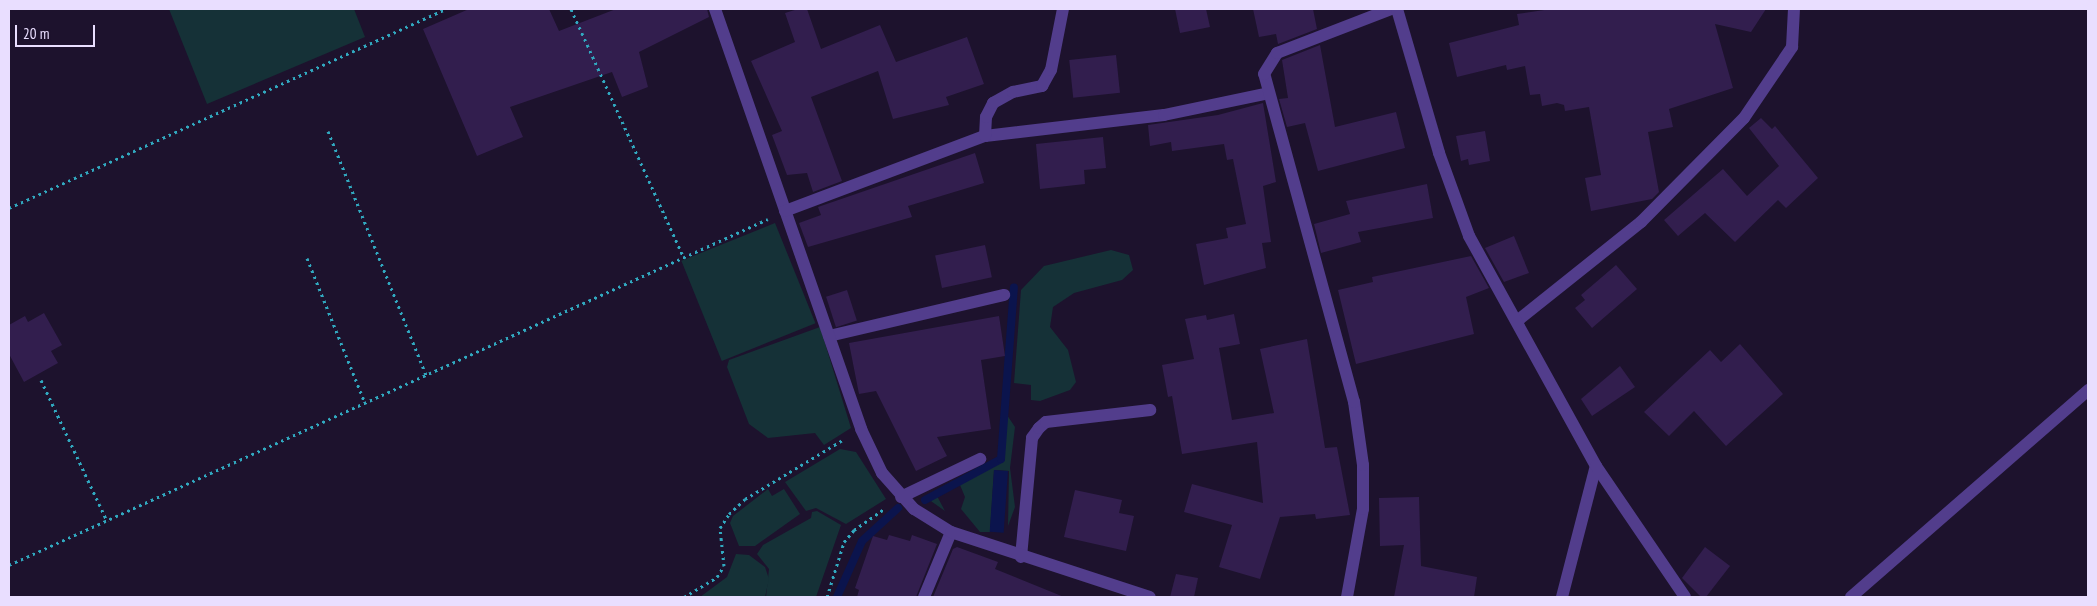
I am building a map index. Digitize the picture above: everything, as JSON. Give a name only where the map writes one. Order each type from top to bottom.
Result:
[{"type":"street","points":[[715,9],[861,429],[882,473],[901,497],[951,532],[1132,595],[1150,597]]},
{"type":"street","points":[[985,136],[986,117],[993,103],[1013,92],[1042,86],[1051,70],[1063,9]]},
{"type":"street","points":[[1347,597],[1363,509],[1363,464],[1354,402],[1264,74],[1277,53],[1391,9]]},
{"type":"street","points":[[1397,9],[1439,153],[1469,236],[1596,466],[1685,597]]},
{"type":"street","points":[[1517,322],[1641,222],[1744,118],[1792,47],[1794,9]]},
{"type":"street","points":[[785,211],[985,136],[1164,115],[1269,93]]},
{"type":"street","points":[[829,336],[1004,295]]},
{"type":"street","points":[[1851,597],[2088,390]]},
{"type":"street","points":[[1021,557],[1032,438],[1039,428],[1046,422],[1150,410]]},
{"type":"street","points":[[901,497],[980,459]]},
{"type":"street","points":[[1562,597],[1596,466]]},
{"type":"street","points":[[924,597],[951,532]]},
{"type":"path","points":[[9,208],[445,9]]},
{"type":"path","points":[[571,9],[684,258]]},
{"type":"path","points":[[328,131],[426,375]]},
{"type":"path","points":[[9,565],[785,211]]},
{"type":"path","points":[[307,258],[365,403]]},
{"type":"path","points":[[42,380],[107,520]]},
{"type":"path","points":[[684,597],[717,577],[724,566],[720,528],[729,514],[761,489],[861,429]]},
{"type":"path","points":[[826,597],[844,542],[854,530],[901,497]]},
{"type":"green space","points":[[169,9],[354,9],[365,37],[207,104]]},
{"type":"green space","points":[[775,223],[815,323],[722,361],[681,261]]},
{"type":"green space","points":[[1111,250],[1129,255],[1133,270],[1122,280],[1074,293],[1053,307],[1050,327],[1068,350],[1076,382],[1070,390],[1040,401],[1031,400],[1031,385],[1014,383],[1021,290],[1044,266]]},
{"type":"green space","points":[[820,327],[851,428],[824,445],[815,433],[768,438],[749,424],[727,367],[729,360]]},
{"type":"green space","points":[[1007,415],[1015,427],[1010,468],[1015,507],[1008,526],[1009,471],[994,470],[990,532],[980,532],[961,509],[965,497],[960,485],[937,496],[945,511],[928,499],[1003,460]]},
{"type":"green space","points":[[840,449],[856,452],[886,499],[846,524],[816,508],[806,511],[785,482]]},
{"type":"green space","points":[[768,489],[772,496],[784,489],[800,514],[755,546],[739,546],[730,523],[733,516]]},
{"type":"green space","points":[[817,511],[841,525],[816,597],[766,597],[769,569],[757,554],[763,545],[811,518],[812,512]]},
{"type":"green space","points":[[736,554],[749,555],[765,567],[769,579],[765,597],[700,597],[727,577]]},
{"type":"shaded area","points":[[994,470],[1008,471],[1004,533],[990,532]]},
{"type":"building","points":[[469,9],[549,9],[559,31],[616,9],[707,9],[709,17],[639,52],[648,87],[622,97],[612,72],[510,107],[523,137],[477,156],[423,29]]},
{"type":"building","points":[[798,9],[807,9],[821,49],[880,25],[896,62],[967,37],[984,84],[946,97],[949,105],[893,119],[878,71],[811,97],[842,181],[813,192],[807,173],[787,175],[772,135],[782,131],[751,61],[795,42],[785,13]]},
{"type":"building","points":[[1175,9],[1206,9],[1210,27],[1180,33]]},
{"type":"building","points":[[1253,9],[1313,9],[1317,29],[1278,44],[1276,34],[1259,37]]},
{"type":"building","points":[[1551,9],[1766,9],[1751,32],[1715,24],[1733,88],[1669,109],[1673,127],[1648,132],[1659,192],[1652,199],[1591,211],[1585,178],[1601,175],[1589,107],[1565,111],[1564,105],[1557,103],[1542,106],[1540,94],[1530,95],[1525,66],[1507,70],[1506,65],[1457,77],[1449,43],[1519,25],[1517,14]]},
{"type":"building","points":[[1320,45],[1335,127],[1396,112],[1405,148],[1318,171],[1305,123],[1287,127],[1279,99],[1288,98],[1282,60]]},
{"type":"building","points":[[1116,55],[1120,93],[1073,98],[1069,60]]},
{"type":"building","points":[[1263,103],[1276,182],[1263,186],[1271,242],[1262,243],[1266,268],[1204,285],[1196,244],[1228,238],[1226,228],[1246,224],[1233,159],[1227,160],[1224,144],[1172,151],[1171,142],[1150,146],[1148,125],[1218,115]]},
{"type":"building","points":[[1761,118],[1772,129],[1775,126],[1818,178],[1786,208],[1778,200],[1735,242],[1705,213],[1678,236],[1664,220],[1723,169],[1747,196],[1779,166],[1749,128]]},
{"type":"building","points":[[1485,131],[1490,161],[1469,165],[1468,159],[1461,161],[1456,136]]},
{"type":"building","points":[[1103,137],[1106,168],[1084,170],[1085,184],[1040,189],[1036,144]]},
{"type":"building","points":[[975,153],[984,183],[908,206],[912,217],[808,247],[799,223],[821,215],[818,207]]},
{"type":"building","points":[[1427,184],[1433,218],[1358,232],[1361,242],[1321,253],[1314,224],[1350,214],[1346,201]]},
{"type":"building","points":[[1514,236],[1529,273],[1504,282],[1485,248]]},
{"type":"building","points":[[985,245],[992,277],[942,288],[935,256]]},
{"type":"building","points":[[1471,256],[1489,288],[1466,297],[1474,334],[1356,364],[1338,290],[1373,282],[1372,277]]},
{"type":"building","points":[[1616,265],[1637,289],[1592,328],[1575,308],[1585,300],[1581,295]]},
{"type":"building","points":[[847,290],[857,320],[836,327],[826,297]]},
{"type":"building","points":[[44,313],[62,345],[51,351],[58,363],[24,382],[9,354],[9,325],[25,316],[28,322]]},
{"type":"building","points":[[1234,314],[1240,344],[1219,348],[1232,420],[1274,413],[1260,349],[1307,339],[1325,448],[1337,447],[1350,515],[1316,519],[1315,514],[1280,517],[1260,579],[1219,567],[1232,525],[1184,512],[1192,484],[1263,503],[1257,442],[1182,454],[1172,396],[1168,397],[1162,365],[1194,359],[1185,319],[1206,315],[1207,320]]},
{"type":"building","points":[[999,316],[1005,356],[981,360],[991,429],[937,437],[947,456],[916,471],[876,391],[859,394],[849,343]]},
{"type":"building","points":[[1740,344],[1783,394],[1726,446],[1694,411],[1669,436],[1644,412],[1710,350],[1721,362]]},
{"type":"building","points":[[1620,366],[1635,387],[1592,416],[1581,399]]},
{"type":"building","points":[[1075,490],[1122,500],[1119,513],[1134,516],[1126,551],[1064,537]]},
{"type":"building","points":[[1419,497],[1421,566],[1477,577],[1474,597],[1394,597],[1404,545],[1380,546],[1379,498]]},
{"type":"building","points":[[889,535],[910,541],[912,535],[937,544],[916,597],[857,597],[859,590],[855,588],[873,536],[887,540]]},
{"type":"building","points":[[957,547],[998,562],[995,569],[1064,597],[933,597],[953,549]]},
{"type":"building","points":[[1705,547],[1730,566],[1706,597],[1701,597],[1682,578]]},
{"type":"building","points":[[1176,574],[1198,578],[1194,597],[1170,597]]},
{"type":"waterway","points":[[925,500],[1001,459],[1014,287]]},
{"type":"waterway","points":[[837,597],[862,541],[898,508]]}]
